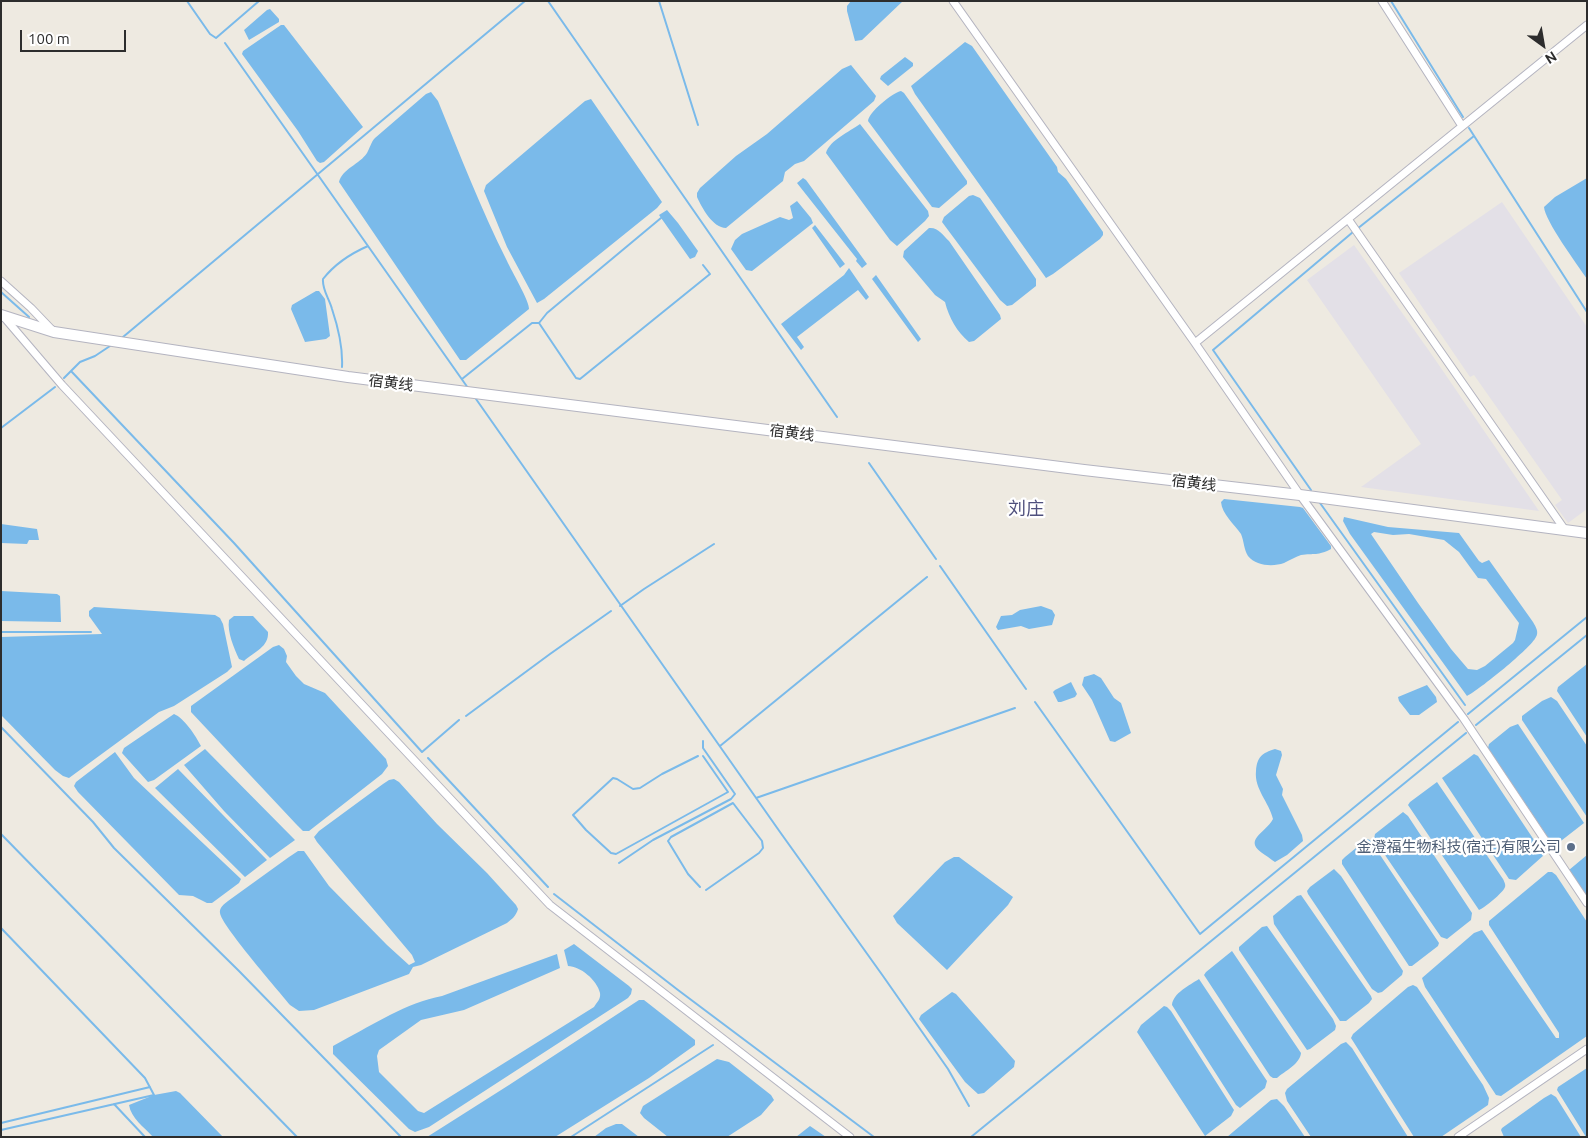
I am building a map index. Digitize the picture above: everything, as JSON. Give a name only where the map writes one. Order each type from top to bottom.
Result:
[{"type":"main road","name":"宿黄线","points":[[3,316],[54,332],[348,377],[1084,470],[1300,495],[1587,533]]},
{"type":"street","points":[[953,1],[1300,495],[1464,719],[1587,903]]},
{"type":"street","points":[[1382,1],[1462,126]]},
{"type":"street","points":[[1195,343],[1587,25]]},
{"type":"street","points":[[1348,218],[1565,530]]},
{"type":"street","points":[[1,281],[32,308],[54,332]]},
{"type":"street","points":[[3,316],[62,385],[550,905],[850,1137]]},
{"type":"street","points":[[1458,1137],[1587,1049]]},
{"type":"shaded area","points":[[1502,202],[1587,327],[1587,509],[1568,523],[1555,505],[1562,500],[1474,375],[1470,377],[1399,273]]},
{"type":"shaded area","points":[[1354,245],[1539,511],[1361,487],[1421,444],[1307,280]]},
{"type":"water","points":[[851,1],[903,1],[862,40],[855,41],[847,11],[847,6]]},
{"type":"water","points":[[270,9],[279,19],[279,22],[249,40],[244,30]]},
{"type":"water","points":[[281,25],[284,25],[363,127],[324,162],[320,163],[317,161],[298,131],[242,54],[243,51]]},
{"type":"water","points":[[965,42],[972,46],[1057,167],[1058,172],[1066,179],[1103,232],[1100,239],[1046,278],[911,86]]},
{"type":"water","points":[[905,57],[913,63],[913,66],[888,86],[880,79],[881,76]]},
{"type":"water","points":[[851,65],[876,96],[874,101],[804,161],[795,164],[785,172],[783,181],[726,228],[712,221],[697,197],[700,188],[736,156],[767,134],[842,69]]},
{"type":"water","points":[[901,91],[967,181],[967,184],[939,208],[932,207],[868,121],[872,113],[882,103]]},
{"type":"water","points":[[431,92],[438,101],[497,241],[529,305],[529,309],[466,360],[460,360],[339,182],[347,170],[364,157],[375,138],[426,94]]},
{"type":"water","points":[[591,99],[662,202],[657,208],[537,303],[507,247],[484,191],[486,185],[585,101]]},
{"type":"water","points":[[860,124],[928,211],[929,216],[925,221],[897,246],[890,240],[826,153],[831,144]]},
{"type":"water","points":[[803,178],[867,264],[862,268],[797,183]]},
{"type":"water","points":[[1587,178],[1587,279],[1555,232],[1544,207],[1555,197]]},
{"type":"water","points":[[973,195],[980,198],[1036,279],[1036,286],[1012,305],[1007,306],[1000,300],[942,222],[944,217],[969,196]]},
{"type":"water","points":[[797,201],[813,223],[752,271],[746,270],[731,249],[735,240],[742,234],[780,217],[789,220],[793,218],[790,206]]},
{"type":"water","points":[[667,210],[698,251],[695,257],[690,259],[659,215]]},
{"type":"water","points":[[815,225],[845,264],[840,268],[812,228]]},
{"type":"water","points":[[929,228],[938,230],[949,241],[1000,315],[1001,319],[974,341],[969,342],[961,334],[951,319],[945,302],[935,295],[903,257],[904,251]]},
{"type":"water","points":[[849,268],[869,297],[866,300],[858,290],[797,337],[804,347],[801,350],[781,324],[844,275]]},
{"type":"water","points":[[876,275],[921,339],[918,342],[872,279]]},
{"type":"water","points":[[319,291],[325,299],[330,336],[326,339],[305,342],[291,309],[292,305]]},
{"type":"water","points":[[1224,499],[1303,508],[1331,546],[1331,549],[1319,553],[1301,555],[1280,564],[1265,565],[1255,562],[1248,556],[1241,534],[1224,511],[1221,502]]},
{"type":"water","points":[[1344,517],[1388,527],[1459,533],[1479,561],[1482,563],[1489,560],[1533,622],[1537,631],[1536,637],[1525,650],[1504,668],[1467,696],[1350,534],[1343,521]],"holes":[[[1374,532],[1393,535],[1409,534],[1444,540],[1459,552],[1478,578],[1486,579],[1519,623],[1513,643],[1485,666],[1477,670],[1468,669],[1451,649],[1371,534]]]},
{"type":"water","points":[[1,524],[37,529],[39,540],[29,540],[27,544],[1,543]]},
{"type":"water","points":[[1,591],[57,594],[60,596],[61,622],[1,621]]},
{"type":"water","points":[[1041,606],[1052,610],[1055,615],[1052,625],[1029,629],[1021,626],[998,630],[996,627],[1001,616],[1012,615],[1020,610]]},
{"type":"water","points":[[94,607],[215,615],[220,618],[223,624],[232,667],[174,706],[159,712],[69,778],[55,770],[1,715],[1,637],[102,634],[89,616],[89,611]]},
{"type":"water","points":[[234,616],[253,616],[268,632],[266,642],[244,661],[239,659],[230,635],[229,620]]},
{"type":"water","points":[[279,645],[284,649],[287,656],[286,662],[296,676],[304,684],[325,693],[386,759],[388,766],[382,774],[309,831],[303,831],[296,824],[191,712],[191,706],[273,647]]},
{"type":"water","points":[[1587,664],[1587,737],[1557,691],[1558,687]]},
{"type":"water","points":[[1094,674],[1101,678],[1114,698],[1121,703],[1131,733],[1115,742],[1110,741],[1092,700],[1082,685],[1084,677]]},
{"type":"water","points":[[1071,682],[1077,694],[1075,697],[1058,702],[1053,692]]},
{"type":"water","points":[[1427,685],[1436,697],[1437,702],[1419,715],[1410,715],[1398,697]]},
{"type":"water","points":[[1551,697],[1557,701],[1587,746],[1587,817],[1522,720],[1522,716],[1542,701]]},
{"type":"water","points":[[174,714],[186,723],[201,746],[154,780],[148,782],[122,753],[124,748]]},
{"type":"water","points":[[1518,724],[1584,823],[1557,844],[1549,839],[1488,748],[1489,744],[1510,727]]},
{"type":"water","points":[[205,749],[295,840],[270,858],[224,811],[184,765]]},
{"type":"water","points":[[1275,749],[1281,751],[1282,755],[1276,775],[1283,789],[1282,795],[1302,835],[1303,841],[1287,855],[1275,862],[1258,850],[1255,841],[1273,819],[1257,784],[1257,766],[1261,756]]},
{"type":"water","points":[[115,752],[134,778],[241,879],[239,883],[212,903],[207,903],[193,896],[179,895],[78,792],[74,786],[76,782]]},
{"type":"water","points":[[1474,754],[1478,756],[1544,855],[1516,880],[1509,879],[1442,778]]},
{"type":"water","points":[[178,769],[267,860],[245,877],[155,788]]},
{"type":"water","points":[[394,779],[487,873],[518,909],[514,917],[507,923],[421,965],[413,967],[409,974],[314,1010],[299,1011],[290,1005],[240,944],[223,920],[220,909],[228,901],[289,857],[298,851],[304,851],[329,886],[387,945],[409,965],[415,962],[412,955],[314,837],[319,831],[383,784]]},
{"type":"water","points":[[1437,782],[1505,883],[1501,893],[1479,910],[1408,805]]},
{"type":"water","points":[[1403,812],[1408,816],[1472,913],[1471,920],[1447,939],[1441,937],[1374,839],[1375,834]]},
{"type":"water","points":[[1367,839],[1370,840],[1439,943],[1438,946],[1412,966],[1409,966],[1342,864],[1342,860]]},
{"type":"water","points":[[1587,855],[1587,897],[1569,870]]},
{"type":"water","points":[[954,857],[959,857],[1013,897],[1008,905],[947,970],[897,923],[893,916],[945,862]]},
{"type":"water","points":[[1334,869],[1341,876],[1403,971],[1402,975],[1382,992],[1378,993],[1372,989],[1308,894],[1307,891],[1310,887]]},
{"type":"water","points":[[1548,872],[1556,875],[1587,922],[1587,1036],[1501,1096],[1496,1095],[1425,987],[1422,978],[1474,933],[1482,930],[1556,1038],[1559,1038],[1559,1033],[1489,925],[1489,921]]},
{"type":"water","points":[[1301,895],[1371,996],[1372,999],[1369,1003],[1346,1021],[1340,1021],[1274,924],[1273,916],[1297,896]]},
{"type":"water","points":[[1267,926],[1333,1019],[1336,1026],[1335,1030],[1310,1049],[1307,1050],[1239,950],[1239,947],[1262,927]]},
{"type":"water","points":[[574,944],[632,989],[628,998],[429,1127],[415,1132],[409,1129],[333,1054],[333,1046],[403,1009],[557,954],[560,968],[464,1010],[421,1020],[379,1050],[377,1056],[379,1072],[418,1111],[424,1113],[594,1007],[600,995],[595,983],[583,971],[568,966],[564,950]]},
{"type":"water","points":[[1232,951],[1301,1053],[1298,1061],[1277,1078],[1270,1076],[1204,975]]},
{"type":"water","points":[[1199,979],[1267,1081],[1265,1088],[1240,1108],[1236,1105],[1172,1005],[1179,993]]},
{"type":"water","points":[[1413,985],[1417,987],[1483,1085],[1489,1098],[1488,1105],[1441,1137],[1414,1137],[1351,1038],[1353,1034],[1408,987]]},
{"type":"water","points":[[952,992],[956,994],[1015,1061],[1014,1067],[984,1093],[978,1094],[965,1082],[919,1019],[921,1015]]},
{"type":"water","points":[[639,1000],[644,1000],[695,1040],[695,1045],[649,1078],[555,1137],[427,1137],[509,1085]]},
{"type":"water","points":[[1164,1006],[1171,1011],[1234,1110],[1231,1116],[1205,1136],[1137,1032],[1141,1025]]},
{"type":"water","points":[[1346,1042],[1352,1048],[1408,1137],[1311,1137],[1287,1101],[1285,1093],[1287,1089],[1341,1044]]},
{"type":"water","points":[[717,1059],[729,1062],[771,1095],[774,1100],[761,1115],[727,1137],[668,1137],[640,1113],[643,1106]]},
{"type":"water","points":[[1587,1068],[1586,1137],[1557,1090],[1558,1087]]},
{"type":"water","points":[[176,1091],[223,1137],[153,1137],[130,1110],[129,1105],[154,1095]]},
{"type":"water","points":[[1551,1094],[1556,1097],[1581,1137],[1504,1137],[1502,1128]]},
{"type":"water","points":[[1277,1099],[1305,1137],[1227,1137],[1271,1100]]},
{"type":"water","points":[[622,1124],[639,1137],[594,1137],[606,1128]]},
{"type":"water","points":[[810,1126],[826,1137],[796,1137]]},
{"type":"waterway","points":[[187,1],[210,34],[216,38],[259,1]]},
{"type":"waterway","points":[[123,337],[525,1]]},
{"type":"waterway","points":[[548,1],[837,417]]},
{"type":"waterway","points":[[659,1],[698,125]]},
{"type":"waterway","points":[[1391,1],[1463,117]]},
{"type":"waterway","points":[[225,43],[468,388]]},
{"type":"waterway","points":[[1469,128],[1587,312]]},
{"type":"waterway","points":[[1357,229],[1474,136]]},
{"type":"waterway","points":[[661,218],[547,313],[539,323],[576,378],[580,379],[710,274],[703,265]]},
{"type":"waterway","points":[[1311,490],[1213,350],[1353,232]]},
{"type":"waterway","points":[[342,367],[342,352],[338,330],[323,279],[344,260],[368,246]]},
{"type":"waterway","points":[[1,292],[29,317]]},
{"type":"waterway","points":[[462,379],[532,323],[539,323]]},
{"type":"waterway","points":[[64,378],[80,362],[95,356],[110,346]]},
{"type":"waterway","points":[[71,371],[234,543],[422,752]]},
{"type":"waterway","points":[[1,428],[55,387]]},
{"type":"waterway","points":[[476,399],[948,1069],[969,1106]]},
{"type":"waterway","points":[[869,463],[936,559]]},
{"type":"waterway","points":[[1320,503],[1465,705]]},
{"type":"waterway","points":[[620,606],[714,544]]},
{"type":"waterway","points":[[940,566],[1026,689]]},
{"type":"waterway","points":[[720,746],[927,577]]},
{"type":"waterway","points":[[466,716],[611,611]]},
{"type":"waterway","points":[[1468,714],[1587,617]]},
{"type":"waterway","points":[[1,632],[91,632]]},
{"type":"waterway","points":[[1476,725],[1587,635]]},
{"type":"waterway","points":[[1035,702],[1200,934],[1458,722]]},
{"type":"waterway","points":[[756,798],[1015,708]]},
{"type":"waterway","points":[[422,752],[459,720]]},
{"type":"waterway","points":[[1,727],[93,822],[114,848],[239,971],[401,1137]]},
{"type":"waterway","points":[[971,1137],[1466,733]]},
{"type":"waterway","points":[[619,863],[653,840],[731,799],[735,794],[703,748],[703,741]]},
{"type":"waterway","points":[[698,756],[662,774],[640,788],[633,789],[613,778],[573,815],[611,853],[616,854],[728,792],[703,756]]},
{"type":"waterway","points":[[428,758],[548,887]]},
{"type":"waterway","points":[[700,887],[688,874],[668,841],[671,837],[733,803],[762,841],[763,848],[759,853],[706,890]]},
{"type":"waterway","points":[[1,834],[297,1137]]},
{"type":"waterway","points":[[554,894],[874,1137]]},
{"type":"waterway","points":[[1,928],[145,1078],[154,1095],[1,1130]]},
{"type":"waterway","points":[[571,1137],[713,1045]]},
{"type":"waterway","points":[[1,1123],[150,1087]]},
{"type":"waterway","points":[[114,1104],[145,1137]]},
{"type":"place","name":"金澄福生物科技(宿迁)有限公司","points":[[1571,847]]},
{"type":"district","name":"刘庄","points":[[1026,509]]}]
